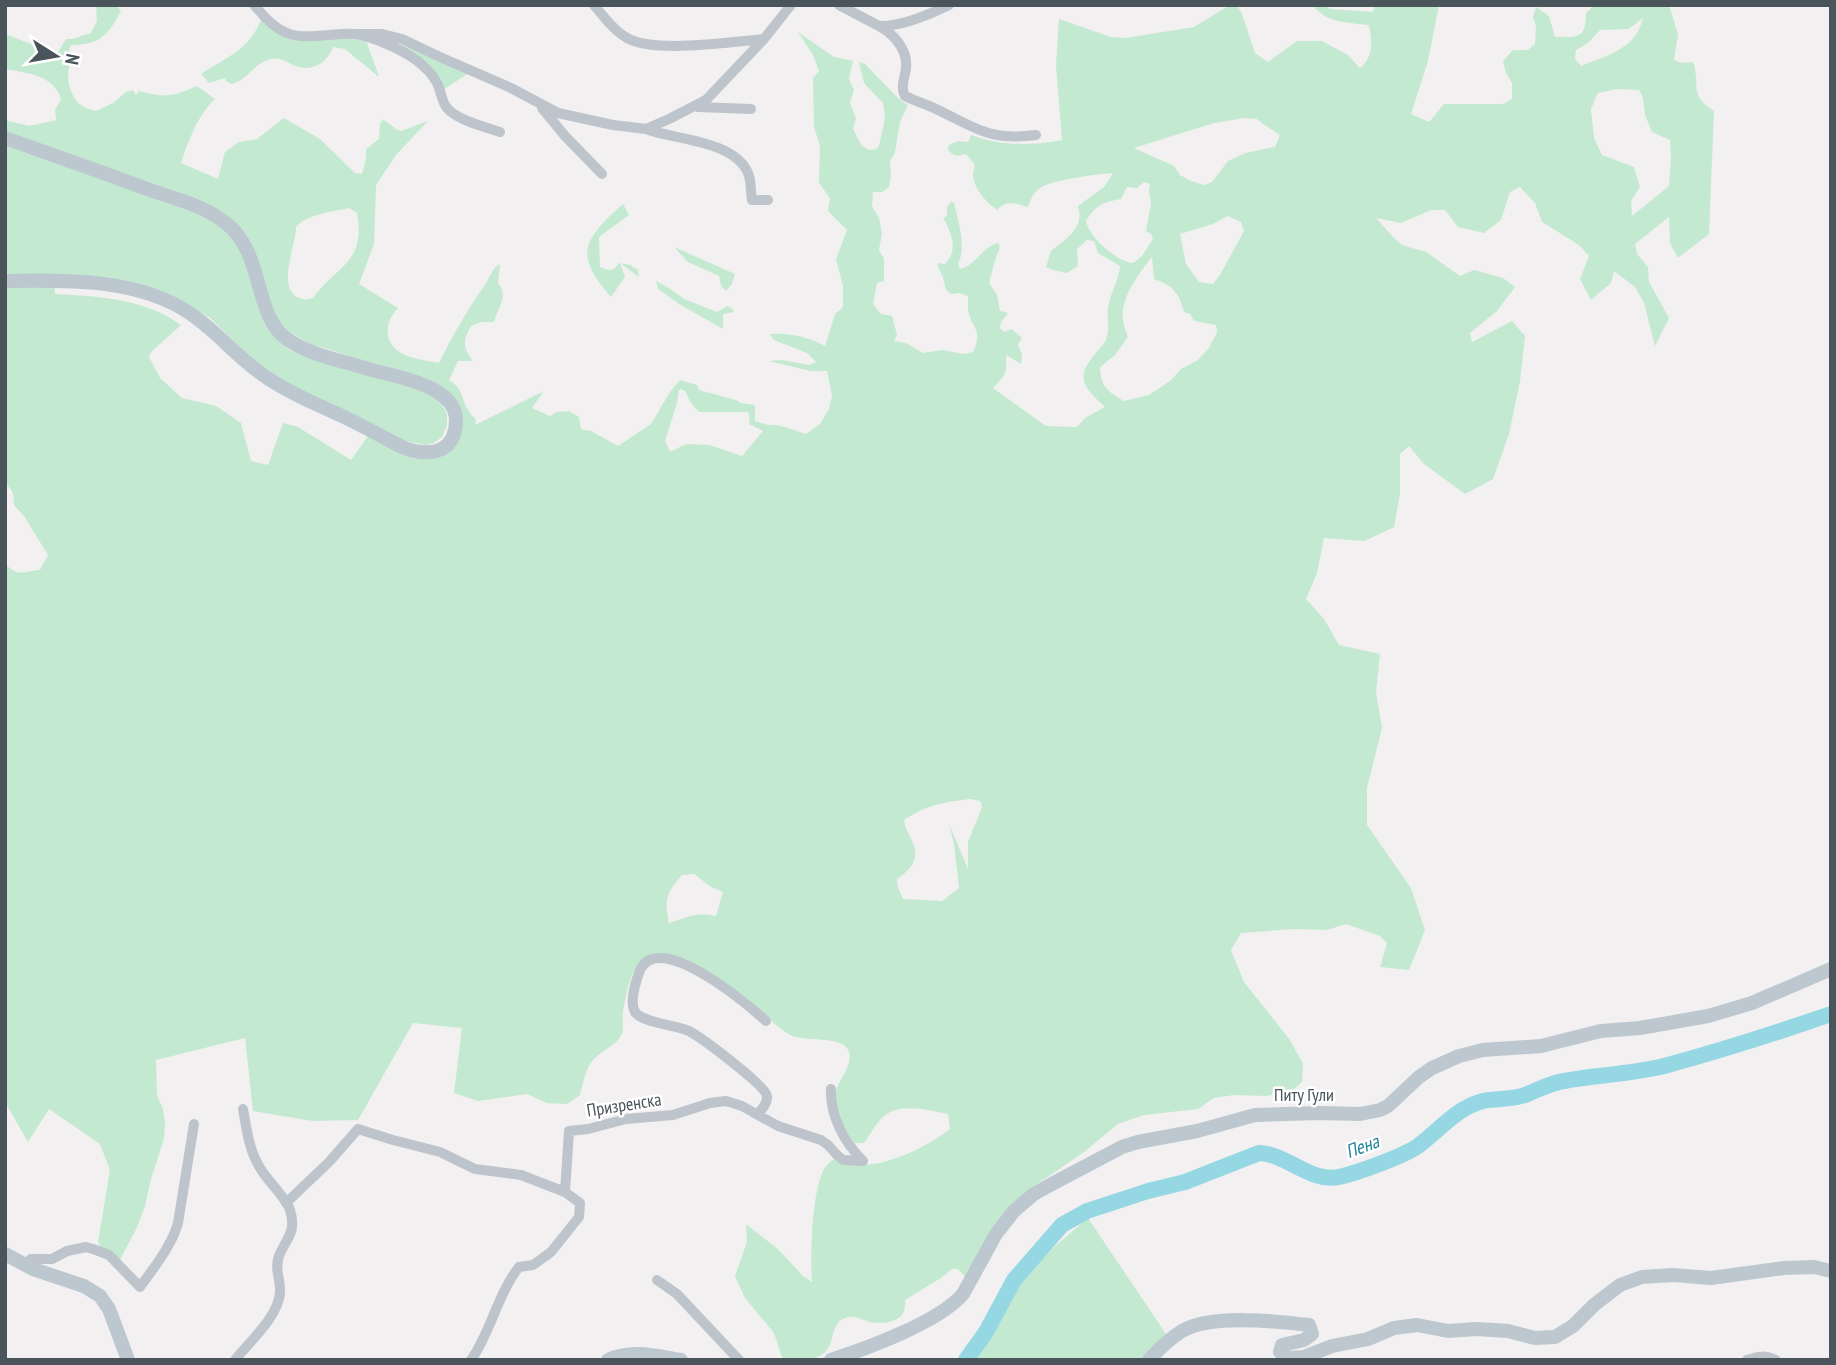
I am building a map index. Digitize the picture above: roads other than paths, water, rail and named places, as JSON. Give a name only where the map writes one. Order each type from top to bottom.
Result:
[{"type":"street","points":[[254,5],[273,25],[290,34],[382,34],[397,37],[565,115],[693,139],[735,157],[749,174],[752,200],[768,201]]},
{"type":"street","points":[[594,5],[622,35],[636,42],[683,46],[764,39]]},
{"type":"street","points":[[646,129],[694,107],[712,95],[764,39],[791,5]]},
{"type":"street","points":[[839,5],[880,26],[895,37],[905,55],[902,90],[905,96],[983,133],[1012,137],[1036,135]]},
{"type":"street","points":[[880,26],[906,21],[949,5]]},
{"type":"street","points":[[359,34],[397,49],[426,68],[435,79],[444,104],[451,111],[500,132]]},
{"type":"street","points":[[538,103],[602,174]]},
{"type":"street","points":[[694,107],[751,109]]},
{"type":"street","points":[[5,138],[187,203],[225,222],[247,247],[266,307],[283,336],[311,351],[411,381],[437,392],[450,402],[454,410],[456,423],[453,436],[436,452],[422,453],[402,447],[275,383],[199,320],[180,307],[159,298],[130,289],[95,284],[5,281]]},
{"type":"street","points":[[758,1114],[767,1098],[765,1091],[758,1084],[689,1031],[637,1014],[633,999],[638,976],[644,964],[650,960],[663,958],[680,962],[739,998],[766,1021]]},
{"type":"street","name":"Питу Гули","points":[[831,1360],[907,1330],[956,1302],[963,1294],[985,1250],[1014,1211],[1034,1194],[1122,1147],[1210,1128],[1255,1115],[1360,1114],[1380,1110],[1432,1068],[1459,1056],[1483,1050],[1541,1046],[1601,1031],[1640,1028],[1708,1016],[1752,1003],[1831,969]]},
{"type":"street","name":"Призренска","points":[[471,1360],[500,1299],[519,1267],[533,1265],[551,1252],[579,1217],[580,1203],[565,1192],[569,1131],[626,1119],[673,1115],[710,1103],[726,1101],[738,1104],[778,1126],[824,1142],[844,1160],[863,1161],[853,1150],[836,1121],[830,1099],[831,1089]]},
{"type":"street","points":[[235,1360],[273,1314],[280,1291],[277,1266],[279,1257],[292,1230],[290,1210],[260,1168],[249,1145],[243,1109]]},
{"type":"street","points":[[24,1265],[31,1259],[52,1259],[67,1251],[86,1247],[109,1255],[140,1287],[174,1236],[194,1124]]},
{"type":"street","points":[[286,1203],[329,1162],[358,1129],[440,1153],[475,1169],[521,1175],[565,1192]]},
{"type":"street","points":[[5,1254],[24,1265],[85,1286],[100,1296],[109,1309],[128,1360]]},
{"type":"street","points":[[1149,1360],[1170,1340],[1188,1328],[1237,1321],[1261,1320],[1309,1325],[1312,1334],[1304,1340],[1282,1345],[1280,1352],[1288,1358],[1304,1357],[1332,1346],[1368,1339],[1394,1328],[1417,1325],[1448,1331],[1508,1331],[1535,1338],[1555,1336],[1573,1326],[1620,1285],[1642,1277],[1673,1275],[1711,1278],[1784,1268],[1814,1267],[1831,1271]]},
{"type":"street","points":[[657,1280],[677,1294],[738,1360]]},
{"type":"street","points":[[608,1360],[634,1353],[681,1360]]},
{"type":"street","points":[[1747,1360],[1757,1356],[1768,1356],[1776,1360]]},
{"type":"waterway","name":"Пена","points":[[966,1360],[986,1332],[1014,1280],[1062,1225],[1087,1211],[1185,1182],[1259,1153],[1279,1158],[1319,1176],[1329,1178],[1347,1175],[1411,1150],[1473,1104],[1520,1097],[1559,1082],[1664,1066],[1831,1014]]}]
